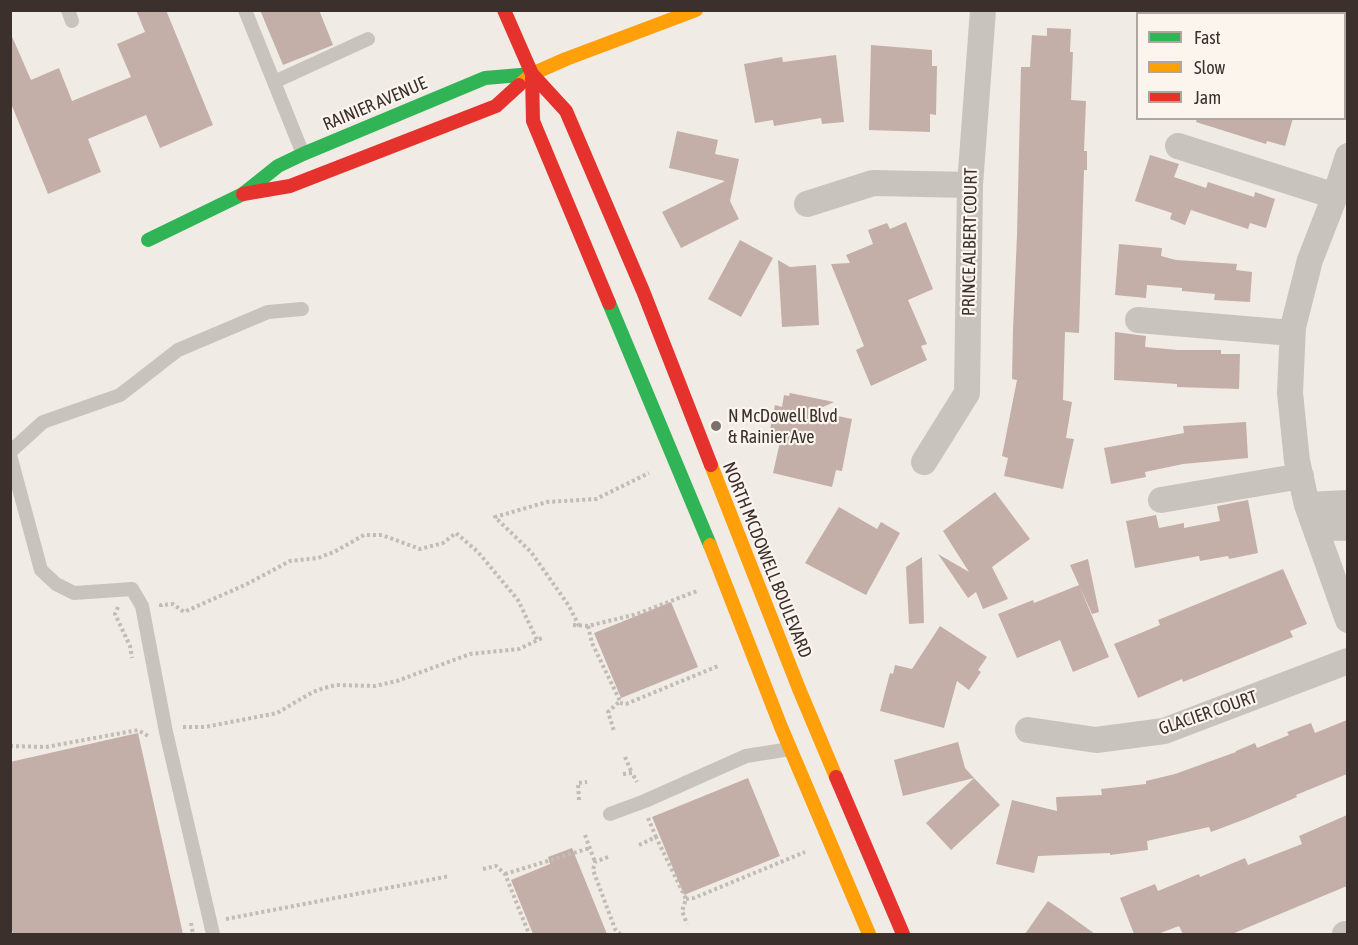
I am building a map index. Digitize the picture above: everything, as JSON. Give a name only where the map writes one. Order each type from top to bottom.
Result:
[{"type":"main road","name":"NORTH MCDOWELL BOULEVARD","points":[[504,10],[532,74],[566,111],[643,291],[799,689],[903,934]]},
{"type":"main road","name":"RAINIER AVENUE","points":[[243,194],[290,186],[496,106],[532,74],[696,10]]},
{"type":"main road","name":"NORTH MCDOWELL BOULEVARD","points":[[532,74],[533,121],[702,525],[790,749],[869,934]]},
{"type":"main road","name":"RAINIER AVENUE","points":[[148,240],[243,194],[278,166],[303,154],[485,78],[532,74]]},
{"type":"street","name":"PRINCE ALBERT COURT","points":[[924,462],[967,393],[970,185],[982,10]]},
{"type":"street","points":[[1178,146],[1335,196]]},
{"type":"street","points":[[1347,156],[1335,196],[1310,260],[1292,333],[1290,393],[1301,476],[1311,516],[1347,620]]},
{"type":"street","points":[[807,204],[873,183],[970,185]]},
{"type":"street","points":[[1138,320],[1292,333]]},
{"type":"street","points":[[1161,500],[1301,476]]},
{"type":"street","points":[[1311,516],[1347,503]]},
{"type":"street","points":[[1311,516],[1347,528]]},
{"type":"street","name":"GLACIER COURT","points":[[1028,730],[1096,740],[1164,731],[1347,661]]},
{"type":"lane","points":[[245,10],[314,177]]},
{"type":"lane","points":[[274,82],[368,39]]},
{"type":"lane","points":[[213,934],[166,732],[142,606],[132,589],[74,593],[56,584],[41,570],[10,453],[43,423],[120,395],[178,350],[268,312],[302,309]]},
{"type":"lane","points":[[610,814],[746,756],[790,749]]},
{"type":"path","points":[[579,626],[569,606],[531,552],[495,517],[547,502],[596,499],[649,473]]},
{"type":"path","points":[[163,616],[161,605],[173,604],[184,612],[247,584],[290,561],[318,558],[334,552],[363,535],[382,535],[420,549],[443,543],[456,533],[478,552],[518,600],[540,639],[519,649],[470,654],[397,681],[375,686],[336,685],[324,688],[278,713],[205,728],[183,728],[181,717]]},
{"type":"path","points":[[573,625],[588,626],[637,614],[697,591]]},
{"type":"path","points":[[118,607],[115,614],[130,646],[134,668]]},
{"type":"path","points":[[588,626],[592,643],[620,703]]},
{"type":"path","points":[[614,731],[608,712],[620,703],[626,704],[718,666]]},
{"type":"path","points":[[10,746],[46,747],[138,730],[148,736],[146,724]]},
{"type":"path","points":[[625,757],[637,782]]},
{"type":"path","points":[[623,774],[632,773]]},
{"type":"path","points":[[579,800],[578,783],[587,782]]},
{"type":"path","points":[[647,816],[686,899],[682,910],[687,924]]},
{"type":"path","points":[[585,835],[595,862],[593,870],[615,929],[620,934]]},
{"type":"path","points":[[639,845],[656,837]]},
{"type":"path","points":[[505,874],[590,848]]},
{"type":"path","points":[[686,899],[694,898],[807,851]]},
{"type":"path","points":[[595,862],[608,857]]},
{"type":"path","points":[[483,869],[496,866],[505,874],[529,934]]},
{"type":"path","points":[[225,920],[450,876]]},
{"type":"path","points":[[191,923],[193,934]]},
{"type":"building","points":[[136,10],[166,10],[213,125],[160,148],[146,115],[88,139],[101,172],[48,194],[10,101],[10,32],[31,80],[59,68],[72,101],[131,77],[117,44],[145,32]]},
{"type":"building","points":[[260,10],[319,10],[333,45],[283,65]]},
{"type":"building","points":[[1047,28],[1071,29],[1070,52],[1073,52],[1071,100],[1086,101],[1084,151],[1087,151],[1087,170],[1084,170],[1079,333],[1065,332],[1063,400],[1072,402],[1066,438],[1074,439],[1063,489],[1004,476],[1008,458],[1002,456],[1017,380],[1012,379],[1021,67],[1030,67],[1032,35],[1047,36]]},
{"type":"building","points":[[871,45],[932,50],[932,66],[937,66],[936,115],[930,114],[930,132],[869,130]]},
{"type":"building","points":[[836,55],[844,122],[822,124],[821,118],[774,126],[773,120],[755,123],[744,64],[782,57],[783,62]]},
{"type":"building","points":[[1196,120],[1292,120],[1285,146],[1267,141],[1266,144],[1196,122]]},
{"type":"building","points":[[677,131],[718,140],[715,154],[739,159],[730,201],[739,219],[681,248],[662,212],[725,181],[669,168]]},
{"type":"building","points":[[1150,155],[1179,164],[1174,177],[1206,188],[1208,182],[1254,197],[1255,192],[1275,199],[1266,228],[1250,223],[1248,229],[1191,210],[1185,225],[1170,219],[1172,213],[1135,201]]},
{"type":"building","points":[[906,222],[933,289],[908,300],[927,344],[921,346],[927,360],[871,386],[856,350],[864,346],[831,264],[850,263],[846,255],[873,244],[868,230],[887,223],[890,229]]},
{"type":"building","points":[[740,240],[773,258],[741,317],[708,299]]},
{"type":"building","points":[[1119,244],[1162,248],[1161,256],[1176,260],[1237,264],[1236,270],[1252,272],[1250,302],[1214,300],[1215,294],[1147,285],[1146,298],[1115,295]]},
{"type":"building","points":[[778,260],[790,267],[816,265],[819,325],[782,327]]},
{"type":"building","points":[[1115,332],[1146,336],[1145,347],[1221,350],[1221,354],[1240,354],[1239,389],[1177,387],[1177,384],[1114,380]]},
{"type":"building","points":[[790,393],[834,402],[814,411],[852,419],[842,471],[836,470],[832,487],[773,473],[780,442],[768,439],[775,405],[782,407],[784,395],[789,396]]},
{"type":"building","points":[[1246,422],[1248,458],[1183,464],[1145,472],[1146,477],[1111,484],[1104,448],[1184,433],[1183,426]]},
{"type":"building","points":[[995,492],[1030,539],[992,567],[1008,599],[983,609],[976,592],[968,598],[938,554],[969,572],[943,531]]},
{"type":"building","points":[[1248,500],[1258,553],[1229,559],[1228,556],[1200,561],[1199,556],[1135,568],[1126,521],[1156,515],[1159,528],[1184,523],[1184,528],[1220,521],[1217,506]]},
{"type":"building","points":[[839,507],[877,529],[881,522],[900,533],[866,595],[805,563]]},
{"type":"building","points":[[922,557],[924,623],[909,624],[906,567]]},
{"type":"building","points":[[1088,559],[1099,612],[1092,614],[1070,565]]},
{"type":"building","points":[[1283,569],[1307,624],[1290,631],[1293,637],[1138,698],[1114,644],[1160,625],[1158,620]]},
{"type":"building","points":[[1079,585],[1109,657],[1073,672],[1060,640],[1017,658],[998,614]]},
{"type":"building","points":[[671,602],[698,667],[621,698],[594,633]]},
{"type":"building","points":[[940,626],[987,657],[978,670],[981,672],[969,690],[957,681],[944,728],[880,711],[890,673],[893,674],[895,665],[912,669]]},
{"type":"building","points":[[1347,720],[1347,774],[1248,818],[1211,832],[1209,827],[1147,841],[1148,850],[1110,855],[1110,853],[1038,856],[1034,873],[996,864],[1012,800],[1057,811],[1056,797],[1102,795],[1101,789],[1146,784],[1146,781],[1175,774],[1255,743],[1257,748],[1289,735],[1287,732],[1311,723],[1315,733]]},
{"type":"building","points":[[138,733],[183,934],[13,934],[10,922],[10,762]]},
{"type":"building","points":[[958,742],[965,768],[974,778],[903,796],[894,760]]},
{"type":"building","points":[[748,778],[780,856],[684,895],[652,817]]},
{"type":"building","points":[[974,778],[1000,805],[951,850],[926,823]]},
{"type":"building","points":[[1347,815],[1347,886],[1232,934],[1183,934],[1179,926],[1158,934],[1134,934],[1120,898],[1155,884],[1158,891],[1199,874],[1200,877],[1245,858],[1248,865],[1302,844],[1299,836]]},
{"type":"building","points":[[572,848],[607,934],[533,934],[511,880],[550,864],[548,857]]},
{"type":"building","points":[[1048,901],[1063,911],[1095,934],[1025,934]]},
{"type":"traffic: fast","points":[[148,240],[243,194],[278,166],[303,154],[485,78],[532,74]]},
{"type":"traffic: fast","points":[[609,303],[710,545]]},
{"type":"traffic: slow","points":[[519,85],[532,74],[566,59],[696,10]]},
{"type":"traffic: slow","points":[[711,465],[836,777]]},
{"type":"traffic: slow","points":[[710,545],[781,727],[869,934]]},
{"type":"traffic: jam","points":[[504,10],[532,74],[566,111],[643,291],[711,465]]},
{"type":"traffic: jam","points":[[1196,10],[1201,12]]},
{"type":"traffic: jam","points":[[532,74],[533,121],[609,303]]},
{"type":"traffic: jam","points":[[243,194],[290,186],[496,106],[519,85]]},
{"type":"traffic: jam","points":[[836,777],[903,934]]},
{"type":"place","name":"N McDowell Blvd & Rainier Ave","points":[[716,426]]}]
